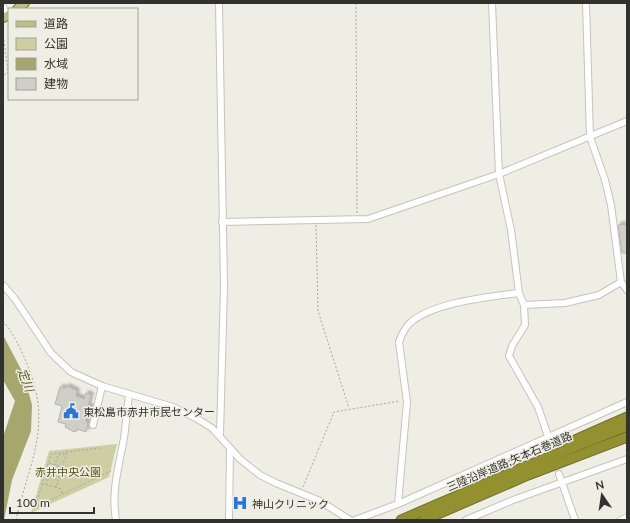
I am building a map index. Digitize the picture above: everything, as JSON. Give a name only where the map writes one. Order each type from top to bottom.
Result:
[{"type":"highway","points":[[469,490],[523,463],[627,417]]},
{"type":"highway","name":"三陸沿岸道路;矢本石巻道路","points":[[401,520],[469,490],[627,426]]},
{"type":"highway","name":"三陸沿岸道路;矢本石巻道路","points":[[424,520],[528,475],[627,437]]},
{"type":"street","points":[[219,3],[224,286],[220,436]]},
{"type":"street","points":[[492,3],[500,174],[511,230],[519,293],[524,305],[526,325],[512,346],[509,356],[510,362],[529,388],[550,437],[551,445]]},
{"type":"street","points":[[586,3],[590,137],[605,180],[611,206],[621,282],[627,290]]},
{"type":"street","points":[[3,7],[7,16]]},
{"type":"street","points":[[222,222],[368,219],[500,174],[627,121]]},
{"type":"street","points":[[524,305],[565,303],[599,295],[621,282]]},
{"type":"street","points":[[3,285],[15,299],[51,354],[71,372],[102,386],[173,407],[196,418],[220,436],[230,449],[260,475],[320,501],[350,520]]},
{"type":"street","points":[[398,504],[407,402],[399,342],[409,324],[419,317],[443,306],[475,299],[519,293]]},
{"type":"street","points":[[93,425],[102,386]]},
{"type":"street","points":[[116,520],[114,506],[114,481],[124,437],[129,395]]},
{"type":"street","points":[[355,520],[398,504],[627,402]]},
{"type":"street","points":[[229,520],[230,449]]},
{"type":"street","points":[[466,520],[513,500],[627,459]]},
{"type":"street","points":[[559,474],[575,520]]},
{"type":"street","points":[[621,520],[627,517]]},
{"type":"path","points":[[356,3],[357,220]]},
{"type":"path","points":[[3,32],[8,73],[3,76]]},
{"type":"path","points":[[316,221],[318,311],[349,408]]},
{"type":"path","points":[[3,321],[24,356],[34,381],[40,414],[38,441],[16,520]]},
{"type":"path","points":[[300,493],[334,412],[349,408],[396,401],[407,402]]},
{"type":"path","points":[[100,448],[51,454],[37,506],[117,468]]},
{"type":"path","points":[[55,487],[67,451]]},
{"type":"path","points":[[46,485],[48,477],[51,477],[58,456],[66,454]]},
{"type":"path","points":[[49,463],[62,467]]},
{"type":"path","points":[[42,484],[61,489],[62,494]]},
{"type":"green space","name":"赤井中央公園","points":[[117,444],[109,477],[31,513],[49,451]]},
{"type":"water","points":[[3,335],[24,375],[32,405],[31,431],[12,480],[4,520],[3,437],[15,401],[3,380]]},
{"type":"building","points":[[627,224],[627,253],[622,253],[618,225]]},
{"type":"building","points":[[67,386],[77,391],[76,396],[84,399],[86,393],[91,395],[88,406],[92,407],[91,414],[88,413],[86,421],[88,424],[86,432],[77,429],[76,432],[72,431],[65,427],[66,424],[58,422],[62,406],[55,404],[60,387],[66,388]]},
{"type":"tunnel","points":[[551,445],[559,474]]},
{"type":"place","name":"東松島市赤井市民センター","points":[[71,411]]},
{"type":"place","name":"神山クリニック","points":[[240,503]]},
{"type":"water label","name":"定川","points":[[26,380]]}]
